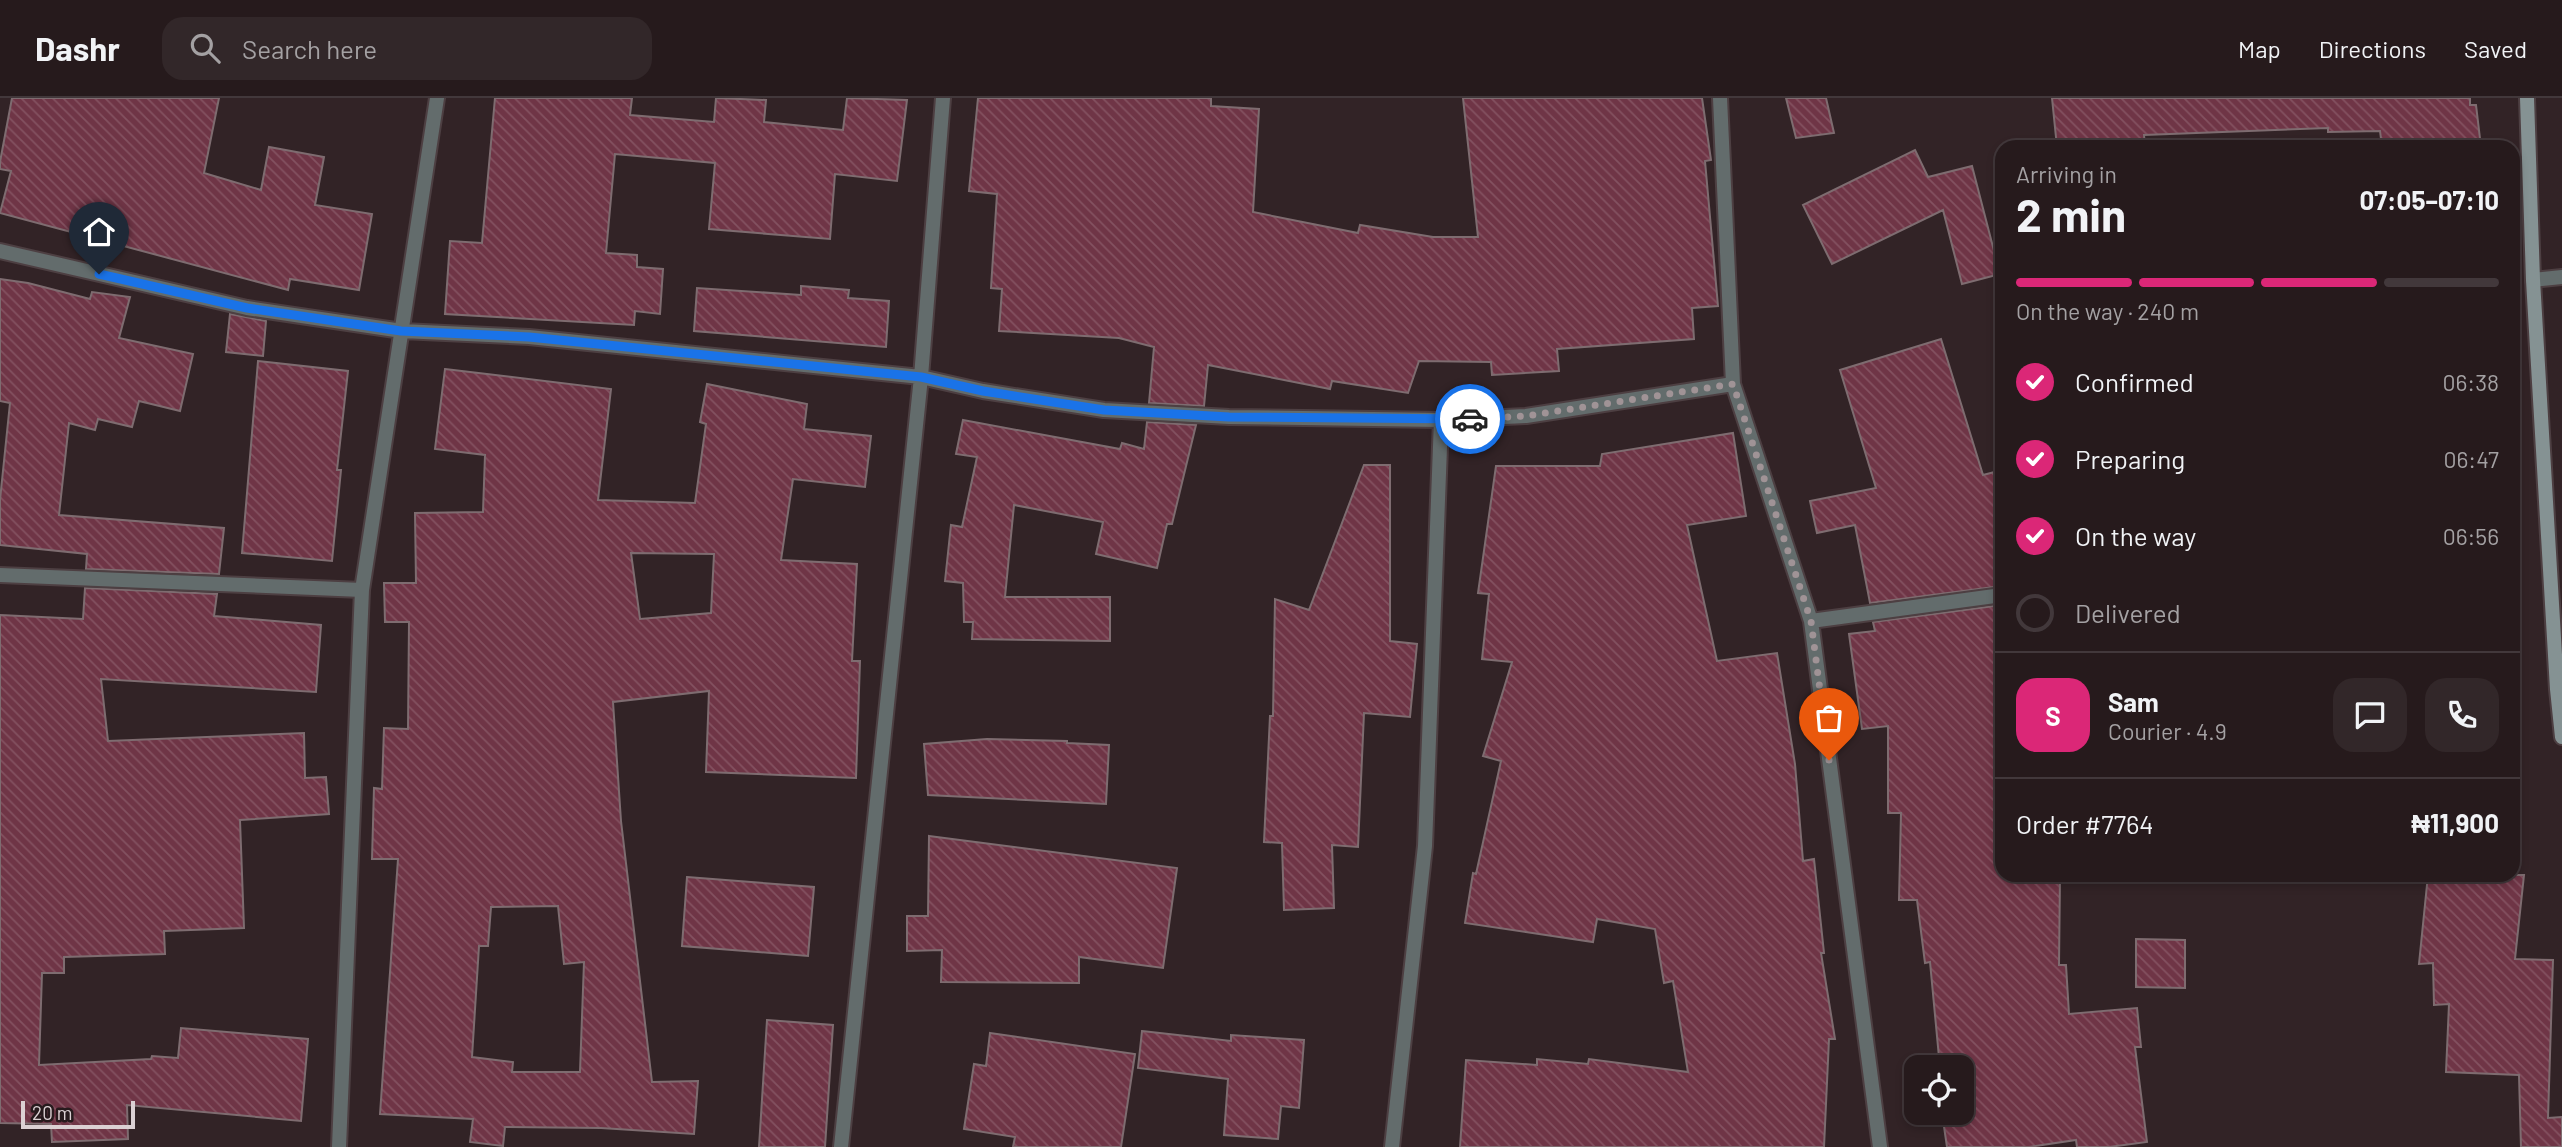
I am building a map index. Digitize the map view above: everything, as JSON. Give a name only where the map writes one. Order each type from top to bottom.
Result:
[{"type":"street","points":[[339,1147],[362,590],[437,98]]},
{"type":"street","points":[[841,1147],[921,377],[943,98]]},
{"type":"street","points":[[1720,98],[1733,384],[1811,621],[1880,1147]]},
{"type":"street","points":[[2527,98],[2533,280],[2562,737]]},
{"type":"street","points":[[0,251],[247,308],[401,331],[529,337],[921,377],[983,391],[1104,410],[1229,417],[1441,421],[1526,416],[1733,384]]},
{"type":"street","points":[[2533,280],[2562,277]]},
{"type":"street","points":[[1392,1147],[1424,846],[1441,421]]},
{"type":"street","points":[[0,575],[362,590]]},
{"type":"street","points":[[1811,621],[1995,596]]},
{"type":"building","points":[[12,98],[219,98],[204,173],[261,190],[269,147],[324,157],[315,205],[372,214],[359,290],[290,279],[288,290],[0,213],[11,171],[0,169],[0,162]]},
{"type":"building","points":[[495,98],[632,98],[630,115],[714,122],[716,98],[766,100],[764,122],[843,130],[847,98],[907,100],[897,181],[835,174],[830,239],[709,229],[715,163],[615,154],[606,253],[637,255],[637,267],[663,269],[660,314],[635,311],[634,325],[445,314],[450,241],[482,243]]},
{"type":"building","points":[[978,98],[1211,98],[1211,106],[1259,109],[1253,212],[1358,233],[1360,225],[1433,237],[1478,237],[1463,98],[1702,98],[1711,160],[1705,161],[1718,306],[1692,308],[1694,339],[1557,349],[1559,371],[1492,375],[1491,362],[1419,361],[1408,393],[1332,381],[1330,389],[1208,365],[1204,406],[1149,403],[1154,347],[1119,338],[999,331],[1002,289],[991,288],[997,194],[969,191]]},
{"type":"building","points":[[1786,98],[1826,98],[1834,133],[1796,138]]},
{"type":"building","points":[[2052,98],[2470,98],[2470,105],[2476,105],[2480,140],[2381,140],[2380,131],[2328,132],[2328,128],[2144,135],[2144,140],[2056,140]]},
{"type":"building","points":[[1915,150],[1928,177],[1972,166],[1995,255],[1995,275],[1962,284],[1943,210],[1832,264],[1803,205]]},
{"type":"building","points":[[0,279],[28,283],[90,299],[92,292],[130,297],[119,338],[193,354],[180,411],[139,401],[132,427],[98,419],[95,430],[69,423],[59,515],[224,528],[219,574],[86,569],[87,554],[0,545],[0,500],[10,403],[0,401]]},
{"type":"building","points":[[801,286],[849,290],[848,298],[889,301],[886,347],[694,331],[697,288],[801,295]]},
{"type":"building","points":[[230,314],[266,321],[263,356],[226,352]]},
{"type":"building","points":[[1941,339],[1983,475],[1995,472],[1995,587],[1870,603],[1855,525],[1817,533],[1810,501],[1876,488],[1840,370]]},
{"type":"building","points":[[258,361],[348,371],[337,470],[341,470],[332,561],[242,553]]},
{"type":"building","points":[[445,369],[611,389],[598,500],[695,503],[706,424],[700,422],[707,384],[807,404],[804,429],[871,436],[865,487],[793,479],[781,560],[857,564],[852,661],[860,661],[856,778],[706,772],[709,691],[613,702],[621,821],[652,1082],[698,1081],[694,1134],[601,1128],[505,1127],[503,1146],[470,1142],[473,1119],[380,1114],[398,859],[372,859],[374,788],[382,789],[384,728],[408,729],[409,622],[385,622],[384,583],[416,583],[415,513],[483,512],[485,455],[435,449]],"holes":[[[631,553],[714,554],[711,613],[640,619]],[[558,906],[564,964],[584,962],[580,1072],[512,1072],[513,1062],[472,1057],[479,946],[488,946],[491,907]]]},
{"type":"building","points":[[963,420],[1120,449],[1122,443],[1144,449],[1147,422],[1196,425],[1172,524],[1167,524],[1157,568],[1096,554],[1103,522],[1014,505],[1005,597],[1110,597],[1110,641],[972,639],[973,622],[964,622],[963,583],[945,581],[951,525],[962,527],[977,457],[956,454]]},
{"type":"building","points":[[1733,433],[1746,516],[1687,525],[1717,661],[1777,653],[1795,764],[1803,861],[1814,859],[1824,953],[1821,953],[1835,1039],[1829,1039],[1824,1147],[1460,1147],[1466,1060],[1537,1065],[1537,1059],[1588,1064],[1589,1059],[1688,1072],[1673,981],[1664,983],[1655,929],[1597,919],[1593,942],[1465,923],[1473,873],[1476,874],[1501,761],[1483,756],[1512,662],[1482,659],[1489,594],[1478,593],[1496,466],[1600,466],[1602,454]]},
{"type":"building","points":[[1364,465],[1390,465],[1390,641],[1417,644],[1410,717],[1364,713],[1358,847],[1332,845],[1334,908],[1284,910],[1282,843],[1264,842],[1270,716],[1273,716],[1275,599],[1309,610]]},
{"type":"building","points":[[85,588],[217,594],[214,616],[321,625],[316,692],[101,679],[108,741],[304,733],[305,778],[326,777],[329,814],[240,820],[244,928],[164,931],[165,954],[64,957],[64,973],[42,973],[39,1065],[151,1059],[152,1056],[178,1058],[181,1028],[308,1039],[301,1121],[127,1105],[128,1139],[52,1142],[51,1124],[0,1123],[0,615],[83,619]]},
{"type":"building","points":[[1995,606],[1995,882],[2060,882],[2059,965],[2066,965],[2069,1014],[2137,1008],[2141,1047],[2135,1047],[2147,1142],[2109,1147],[2077,1147],[2076,1140],[2029,1147],[1947,1147],[1944,1125],[1974,1125],[1974,1055],[1939,1055],[1930,962],[1925,963],[1917,900],[1899,900],[1901,813],[1888,813],[1888,726],[1862,729],[1849,634],[1875,631],[1873,622]]},
{"type":"building","points":[[987,739],[1109,745],[1106,804],[928,795],[924,744]]},
{"type":"building","points":[[929,836],[1177,868],[1163,968],[1079,957],[1079,983],[941,982],[942,950],[907,951],[907,916],[928,916]]},
{"type":"building","points":[[2520,875],[2524,875],[2515,959],[2553,960],[2548,1118],[2562,1117],[2562,1147],[2521,1147],[2519,1075],[2446,1072],[2449,1004],[2434,1005],[2433,963],[2419,964],[2427,882],[2520,882]]},
{"type":"building","points":[[687,877],[814,887],[808,956],[682,946]]},
{"type":"building","points":[[2136,939],[2185,940],[2185,988],[2136,987]]},
{"type":"building","points":[[767,1020],[833,1025],[825,1147],[759,1147]]},
{"type":"building","points":[[1142,1031],[1231,1041],[1231,1035],[1304,1040],[1299,1108],[1281,1106],[1278,1139],[1224,1135],[1228,1079],[1138,1068]]},
{"type":"building","points":[[990,1033],[1135,1054],[1121,1147],[1013,1147],[1015,1137],[964,1129],[974,1064],[986,1066]]},
{"type":"way so far","points":[[1470,419],[1526,416],[1733,384],[1811,621],[1829,760]]},
{"type":"route","points":[[99,274],[247,308],[401,331],[529,337],[921,377],[983,391],[1104,410],[1229,417],[1441,421],[1470,419]]}]
